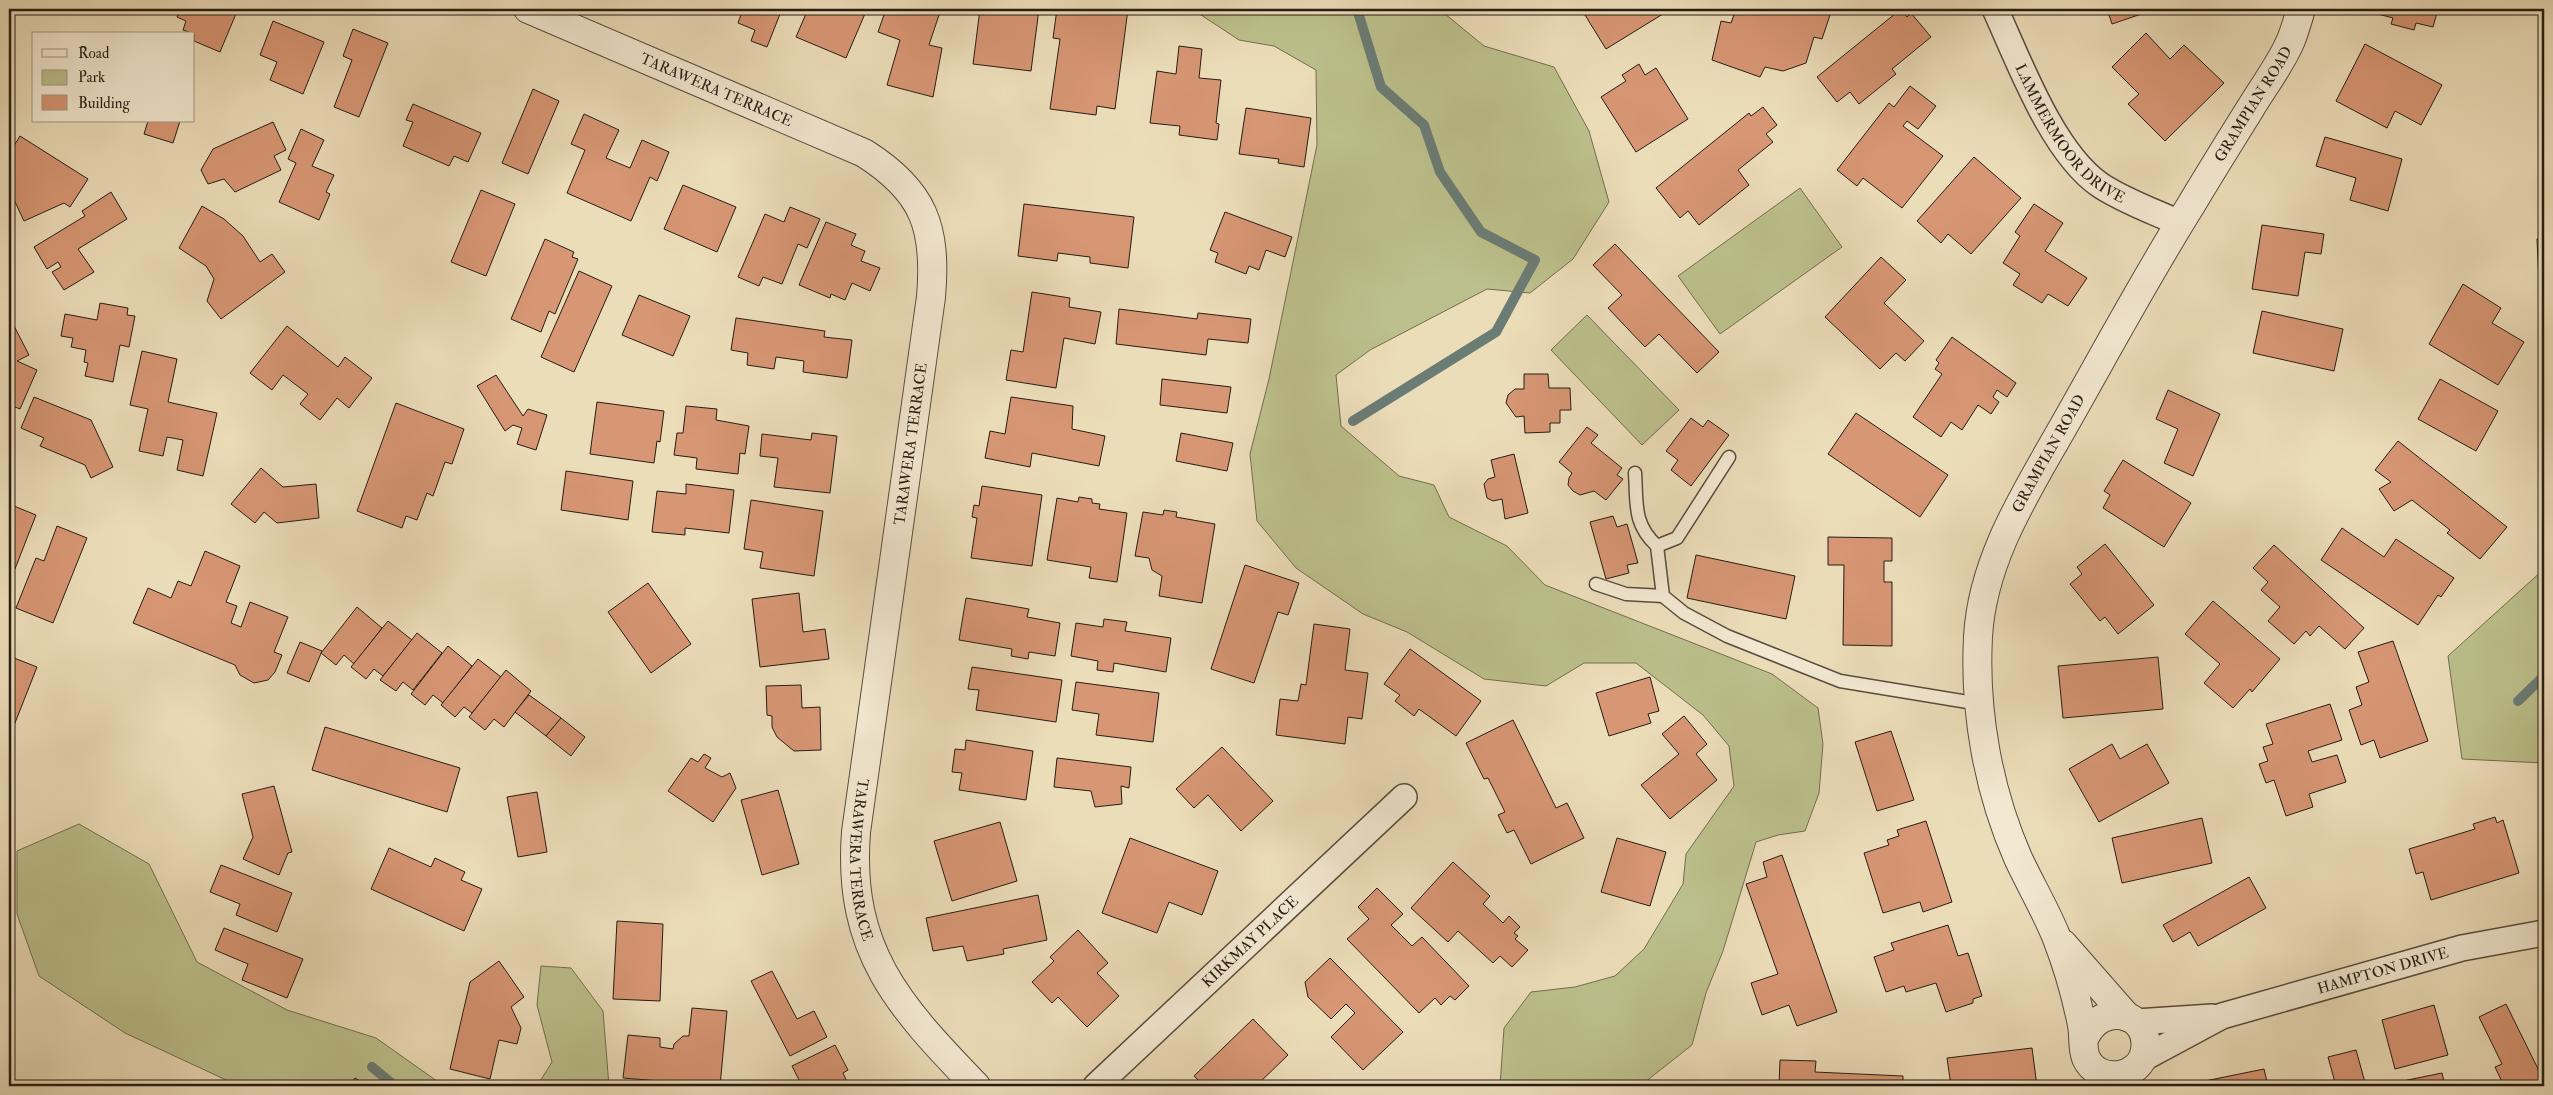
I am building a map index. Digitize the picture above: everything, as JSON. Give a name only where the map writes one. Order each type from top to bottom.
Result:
[{"type":"street","name":"TARAWERA TERRACE","points":[[528,9],[864,153],[886,167],[901,182],[916,199],[927,221],[934,269],[931,297],[856,832],[855,887],[870,948],[884,978],[924,1033],[976,1086]]},
{"type":"street","name":"LAMMERMOOR DRIVE","points":[[1995,9],[2047,122],[2079,166],[2100,185],[2179,223]]},
{"type":"street","name":"GRAMPIAN ROAD","points":[[2084,1036],[2078,1004],[2056,936],[2017,856],[2000,809],[1987,761],[1980,704],[1978,637],[1985,585],[2012,516],[2179,223],[2290,43],[2301,9]]},
{"type":"street","name":"KIRKMAY PLACE","points":[[1096,1086],[1404,797]]},
{"type":"street","name":"HAMPTON DRIVE","points":[[2131,1020],[2222,1016],[2462,948],[2544,934]]},
{"type":"street","name":"GRAMPIAN ROAD","points":[[2056,936],[2131,1020]]},
{"type":"street","points":[[2117,1014],[2131,1020],[2145,1039],[2139,1071],[2120,1076],[2096,1076],[2086,1057],[2084,1036],[2089,1027],[2101,1018],[2117,1014]]},
{"type":"street","name":"HAMPTON DRIVE","points":[[2139,1071],[2222,1016]]},
{"type":"lane","points":[[1657,546],[1677,538],[1729,457]]},
{"type":"lane","points":[[1635,473],[1638,518],[1645,535],[1657,546],[1663,596]]},
{"type":"lane","points":[[1596,584],[1626,594],[1663,596],[1684,613],[1727,636],[1840,681],[1980,704]]},
{"type":"green space","points":[[1192,9],[1439,9],[1484,46],[1554,67],[1589,131],[1609,202],[1573,259],[1530,293],[1487,289],[1370,350],[1336,375],[1341,426],[1399,476],[1434,485],[1449,517],[1507,546],[1545,585],[1772,674],[1818,708],[1823,744],[1819,793],[1805,831],[1778,835],[1756,842],[1723,951],[1706,993],[1692,1045],[1640,1086],[1500,1086],[1504,1028],[1531,992],[1575,987],[1615,976],[1644,949],[1683,884],[1686,854],[1734,786],[1729,746],[1703,715],[1636,663],[1584,663],[1546,686],[1484,679],[1407,632],[1363,614],[1296,568],[1257,521],[1250,454],[1269,379],[1317,145],[1316,70],[1274,46],[1239,40]]},
{"type":"green space","points":[[1800,188],[1842,247],[1720,334],[1678,276]]},
{"type":"green space","points":[[1587,315],[1679,410],[1642,445],[1551,350]]},
{"type":"green space","points":[[2544,569],[2544,763],[2462,759],[2448,656]]},
{"type":"green space","points":[[79,824],[149,864],[197,962],[287,1010],[376,1038],[444,1086],[239,1086],[125,1033],[39,976],[17,914],[17,851]]},
{"type":"green space","points":[[541,966],[571,968],[603,1011],[609,1086],[537,1086],[552,1062],[537,1005]]},
{"type":"building","points":[[180,9],[238,9],[220,52],[195,41],[195,32],[183,30],[186,21],[177,17]]},
{"type":"building","points":[[743,9],[782,9],[767,47],[751,41],[755,30],[738,23]]},
{"type":"building","points":[[808,9],[867,9],[846,58],[796,37]]},
{"type":"building","points":[[886,9],[941,9],[929,45],[942,48],[933,97],[887,85],[900,40],[878,32]]},
{"type":"building","points":[[980,9],[1039,9],[1031,71],[973,64]]},
{"type":"building","points":[[1057,9],[1128,9],[1115,109],[1097,106],[1096,115],[1050,109],[1060,39],[1053,38]]},
{"type":"building","points":[[1595,9],[1671,9],[1606,49],[1585,15]]},
{"type":"building","points":[[1736,9],[1750,11],[1750,9],[1832,9],[1822,39],[1814,37],[1806,63],[1783,71],[1765,67],[1760,77],[1712,60],[1721,21],[1731,23]]},
{"type":"building","points":[[1901,9],[1907,17],[1911,13],[1931,37],[1892,69],[1896,74],[1859,104],[1850,92],[1837,102],[1817,77]]},
{"type":"building","points":[[2107,9],[2156,9],[2112,24]]},
{"type":"building","points":[[2379,9],[2438,9],[2433,27],[2416,23],[2414,30],[2391,24],[2393,18],[2378,14]]},
{"type":"building","points":[[273,21],[324,42],[303,94],[270,80],[277,62],[260,55]]},
{"type":"building","points":[[353,29],[388,43],[359,117],[334,107],[352,60],[343,56]]},
{"type":"building","points":[[2146,33],[2170,59],[2184,45],[2224,83],[2165,141],[2128,104],[2139,94],[2112,67]]},
{"type":"building","points":[[2365,44],[2442,85],[2421,125],[2395,111],[2387,128],[2336,101]]},
{"type":"building","points":[[1179,46],[1202,49],[1199,78],[1221,80],[1216,123],[1219,124],[1217,140],[1179,135],[1180,126],[1150,123],[1157,71],[1176,74]]},
{"type":"building","points":[[1639,64],[1645,75],[1656,68],[1688,119],[1636,152],[1601,97],[1626,81],[1622,75]]},
{"type":"building","points":[[1910,86],[1936,106],[1918,129],[1907,121],[1903,126],[1943,156],[1902,208],[1863,178],[1857,186],[1837,170],[1889,103],[1894,107]]},
{"type":"building","points":[[533,89],[559,101],[528,174],[502,163]]},
{"type":"building","points":[[413,104],[481,133],[468,162],[454,156],[449,166],[403,146],[413,122],[406,120]]},
{"type":"building","points":[[1763,107],[1777,125],[1766,134],[1773,142],[1738,170],[1749,185],[1699,225],[1688,211],[1680,218],[1656,188],[1749,113],[1751,116]]},
{"type":"building","points":[[1246,108],[1311,118],[1304,167],[1278,163],[1279,159],[1239,154]]},
{"type":"building","points":[[584,114],[619,130],[606,158],[630,168],[642,140],[669,152],[657,181],[650,177],[631,221],[567,193],[585,150],[571,144]]},
{"type":"building","points":[[148,122],[180,122],[173,143],[144,134]]},
{"type":"building","points":[[273,122],[286,150],[274,156],[281,170],[235,192],[224,179],[208,184],[201,170],[213,149]]},
{"type":"building","points":[[301,129],[324,140],[312,166],[334,175],[326,192],[330,194],[319,220],[279,202],[296,163],[288,159]]},
{"type":"building","points":[[20,136],[88,179],[70,207],[64,203],[24,221],[9,189],[9,174],[14,172],[9,169],[9,154]]},
{"type":"building","points":[[2325,137],[2402,159],[2388,211],[2350,200],[2356,178],[2316,166]]},
{"type":"building","points":[[1974,157],[2021,198],[1971,254],[1948,234],[1941,243],[1917,221]]},
{"type":"building","points":[[683,185],[736,207],[717,252],[664,229]]},
{"type":"building","points":[[481,190],[515,204],[486,276],[451,262]]},
{"type":"building","points":[[111,192],[127,219],[78,249],[94,272],[64,290],[52,272],[61,267],[58,262],[47,269],[34,247],[85,216],[82,211]]},
{"type":"building","points":[[1024,204],[1134,217],[1128,268],[1090,263],[1090,257],[1058,253],[1057,261],[1018,256]]},
{"type":"building","points":[[2034,204],[2063,223],[2045,251],[2087,278],[2068,306],[2048,294],[2042,303],[2013,285],[2020,274],[2003,263],[2020,236],[2015,232]]},
{"type":"building","points":[[202,206],[224,219],[243,236],[260,262],[272,254],[285,272],[221,319],[207,301],[214,279],[206,266],[179,248]]},
{"type":"building","points":[[790,207],[820,219],[807,248],[798,244],[782,284],[763,277],[759,286],[738,277],[765,214],[784,222]]},
{"type":"building","points":[[1225,212],[1292,237],[1285,257],[1266,250],[1259,270],[1249,266],[1246,274],[1215,262],[1218,253],[1210,250]]},
{"type":"building","points":[[826,222],[856,234],[851,245],[865,251],[861,261],[880,268],[870,291],[852,283],[845,300],[831,294],[830,298],[799,285]]},
{"type":"building","points":[[2262,225],[2324,234],[2321,254],[2305,252],[2298,296],[2252,289]]},
{"type":"building","points":[[2544,238],[2544,303],[2540,303],[2537,239]]},
{"type":"building","points":[[545,239],[574,252],[572,257],[578,259],[555,314],[549,311],[541,332],[511,319]]},
{"type":"building","points":[[1615,244],[1719,352],[1697,373],[1659,334],[1645,347],[1608,308],[1622,295],[1593,265]]},
{"type":"building","points":[[1881,257],[1906,280],[1884,303],[1924,341],[1905,361],[1896,353],[1880,369],[1825,317]]},
{"type":"building","points":[[579,271],[612,286],[574,372],[541,357]]},
{"type":"building","points":[[2463,284],[2501,308],[2492,323],[2524,342],[2498,385],[2429,344]]},
{"type":"building","points":[[1032,292],[1070,298],[1069,307],[1101,312],[1095,344],[1064,338],[1056,388],[1006,380],[1011,350],[1023,352]]},
{"type":"building","points":[[639,295],[690,316],[673,356],[622,335]]},
{"type":"building","points":[[100,303],[128,308],[127,315],[135,316],[129,347],[120,345],[113,382],[85,376],[88,363],[84,362],[86,350],[71,347],[73,338],[61,336],[65,314],[97,320]]},
{"type":"building","points":[[1119,309],[1197,319],[1198,313],[1251,319],[1248,343],[1208,339],[1206,355],[1116,344]]},
{"type":"building","points":[[2262,311],[2343,329],[2334,371],[2253,353]]},
{"type":"building","points":[[736,318],[825,331],[824,337],[852,340],[847,378],[803,372],[804,361],[776,357],[774,369],[747,365],[748,353],[731,350]]},
{"type":"building","points":[[12,322],[29,355],[17,361],[37,370],[20,409],[10,405],[9,408],[9,324]]},
{"type":"building","points":[[287,326],[338,367],[345,357],[372,378],[349,408],[337,398],[320,420],[300,404],[308,394],[283,375],[272,390],[250,373]]},
{"type":"building","points":[[1952,337],[2016,383],[2007,397],[1997,390],[1993,397],[1999,402],[1991,414],[1978,405],[1962,430],[1951,422],[1941,437],[1913,417],[1942,374],[1935,369],[1939,363],[1936,360]]},
{"type":"building","points":[[142,351],[177,359],[168,402],[217,413],[203,476],[177,470],[183,440],[167,437],[163,456],[139,451],[148,409],[130,405]]},
{"type":"building","points":[[1524,374],[1548,374],[1549,388],[1570,388],[1571,410],[1560,410],[1560,423],[1550,423],[1550,432],[1525,433],[1524,416],[1516,417],[1506,403],[1508,395],[1515,389],[1524,389]]},
{"type":"building","points":[[496,375],[523,416],[528,409],[547,415],[536,450],[517,444],[522,428],[513,425],[505,431],[477,386]]},
{"type":"building","points":[[1162,379],[1231,387],[1227,413],[1160,405]]},
{"type":"building","points":[[2440,379],[2498,411],[2476,451],[2418,419]]},
{"type":"building","points":[[2168,390],[2220,414],[2193,476],[2164,463],[2178,429],[2156,419]]},
{"type":"building","points":[[34,397],[91,420],[113,467],[91,478],[85,465],[40,446],[44,438],[21,428]]},
{"type":"building","points":[[1011,397],[1073,406],[1072,429],[1105,436],[1099,466],[1032,453],[1030,467],[985,458],[990,431],[1005,434]]},
{"type":"building","points":[[597,402],[664,411],[660,442],[657,441],[654,463],[590,454]]},
{"type":"building","points":[[396,403],[464,429],[452,464],[445,462],[433,496],[427,493],[417,520],[406,516],[402,528],[357,511]]},
{"type":"building","points":[[686,406],[717,409],[716,420],[749,426],[745,454],[740,453],[738,474],[696,469],[697,458],[674,455],[677,433],[683,433]]},
{"type":"building","points":[[1856,413],[1948,475],[1920,517],[1828,454]]},
{"type":"building","points":[[1691,418],[1703,427],[1708,420],[1729,435],[1691,486],[1671,470],[1678,460],[1666,451]]},
{"type":"building","points":[[1587,427],[1598,435],[1591,443],[1622,468],[1617,475],[1623,479],[1606,500],[1594,491],[1580,495],[1573,491],[1568,485],[1572,473],[1559,462]]},
{"type":"building","points":[[812,433],[837,436],[830,493],[774,487],[778,458],[760,456],[762,434],[811,440]]},
{"type":"building","points":[[1181,433],[1233,443],[1227,471],[1176,461]]},
{"type":"building","points":[[2398,441],[2507,527],[2480,559],[2447,533],[2450,530],[2412,500],[2394,511],[2379,489],[2391,482],[2375,470]]},
{"type":"building","points":[[1514,454],[1528,513],[1505,519],[1502,499],[1493,501],[1487,498],[1484,484],[1488,479],[1495,477],[1491,460]]},
{"type":"building","points":[[2123,460],[2191,503],[2164,547],[2103,508],[2110,495],[2104,491]]},
{"type":"building","points":[[261,468],[283,487],[316,484],[319,518],[277,523],[264,512],[255,523],[231,504]]},
{"type":"building","points":[[566,471],[633,481],[628,520],[561,510]]},
{"type":"building","points":[[686,484],[734,490],[729,533],[685,528],[685,535],[652,532],[657,491],[686,494]]},
{"type":"building","points":[[982,486],[1042,495],[1032,566],[971,558],[977,518],[972,517],[974,505],[979,506]]},
{"type":"building","points":[[1079,497],[1092,499],[1092,503],[1100,504],[1099,509],[1127,513],[1117,582],[1089,578],[1091,567],[1047,560],[1057,498],[1078,502]]},
{"type":"building","points":[[751,500],[823,511],[814,576],[760,568],[763,552],[744,549]]},
{"type":"building","points":[[9,504],[36,515],[13,574],[9,572]]},
{"type":"building","points":[[1164,510],[1177,512],[1176,517],[1215,524],[1202,603],[1159,596],[1162,576],[1152,570],[1149,558],[1135,556],[1143,512],[1163,515]]},
{"type":"building","points":[[1613,516],[1617,527],[1627,524],[1638,563],[1627,565],[1629,573],[1606,579],[1590,522]]},
{"type":"building","points":[[57,526],[87,538],[53,623],[16,608],[36,558],[44,561]]},
{"type":"building","points":[[2342,528],[2384,557],[2396,539],[2454,578],[2441,597],[2438,595],[2418,625],[2321,560]]},
{"type":"building","points":[[1828,537],[1892,538],[1892,561],[1884,561],[1884,582],[1892,582],[1892,646],[1843,645],[1844,565],[1828,565]]},
{"type":"building","points":[[2105,544],[2154,605],[2118,634],[2105,617],[2100,621],[2070,584],[2082,574],[2077,567]]},
{"type":"building","points":[[2274,545],[2364,628],[2345,649],[2319,626],[2310,636],[2306,631],[2294,644],[2268,621],[2280,607],[2261,590],[2268,582],[2253,568]]},
{"type":"building","points":[[205,551],[240,566],[226,602],[237,606],[231,623],[241,627],[250,602],[288,617],[274,652],[282,655],[275,672],[268,680],[254,683],[240,675],[235,665],[133,623],[148,588],[171,598],[178,581],[191,586]]},
{"type":"building","points":[[1696,555],[1795,576],[1786,619],[1687,598]]},
{"type":"building","points":[[1245,565],[1299,583],[1288,615],[1278,612],[1254,683],[1211,669]]},
{"type":"building","points":[[648,583],[691,644],[651,673],[608,612]]},
{"type":"building","points":[[799,593],[803,632],[825,629],[829,659],[760,667],[752,599]]},
{"type":"building","points":[[966,598],[1029,609],[1027,617],[1060,623],[1055,656],[1029,652],[1028,659],[1011,656],[1012,649],[959,640]]},
{"type":"building","points":[[2213,601],[2280,659],[2252,692],[2250,689],[2233,708],[2204,683],[2220,664],[2185,634]]},
{"type":"building","points":[[357,607],[382,628],[354,664],[344,655],[336,665],[321,653]]},
{"type":"building","points":[[1104,619],[1127,622],[1125,631],[1171,638],[1166,672],[1114,663],[1113,672],[1097,670],[1098,661],[1071,656],[1076,623],[1103,627]]},
{"type":"building","points":[[388,621],[412,640],[383,676],[374,669],[366,679],[351,667]]},
{"type":"building","points":[[1314,624],[1350,629],[1345,670],[1368,673],[1362,719],[1348,717],[1345,744],[1276,735],[1280,699],[1298,701],[1301,684],[1306,685]]},
{"type":"building","points":[[417,633],[442,653],[413,690],[403,682],[396,691],[380,680]]},
{"type":"building","points":[[2393,641],[2428,741],[2380,758],[2374,740],[2361,745],[2349,710],[2362,705],[2356,687],[2369,682],[2358,652]]},
{"type":"building","points":[[300,642],[322,651],[309,682],[287,673]]},
{"type":"building","points":[[448,646],[472,666],[443,703],[433,695],[425,705],[411,694]]},
{"type":"building","points":[[1410,649],[1481,701],[1456,736],[1419,709],[1414,716],[1395,701],[1400,695],[1384,684]]},
{"type":"building","points":[[9,656],[37,667],[13,728],[9,726]]},
{"type":"building","points":[[2158,657],[2163,709],[2063,718],[2058,666]]},
{"type":"building","points":[[478,659],[501,677],[472,713],[464,707],[455,717],[441,705]]},
{"type":"building","points":[[972,667],[1062,680],[1056,722],[976,710],[979,690],[968,689]]},
{"type":"building","points":[[506,670],[531,691],[504,727],[494,719],[485,730],[469,717]]},
{"type":"building","points":[[1650,677],[1659,711],[1648,714],[1651,723],[1609,736],[1596,693]]},
{"type":"building","points":[[1076,682],[1159,693],[1153,742],[1096,735],[1099,714],[1072,710]]},
{"type":"building","points":[[801,685],[802,708],[820,707],[821,750],[794,751],[777,737],[772,727],[772,716],[767,715],[766,686]]},
{"type":"building","points":[[529,695],[561,718],[546,736],[515,712]]},
{"type":"building","points":[[2330,704],[2342,740],[2308,751],[2312,762],[2337,755],[2346,782],[2309,794],[2313,807],[2286,816],[2274,780],[2266,783],[2259,764],[2268,761],[2263,747],[2273,744],[2266,724]]},
{"type":"building","points":[[1684,716],[1707,744],[1696,754],[1717,780],[1670,819],[1641,785],[1679,754],[1662,734]]},
{"type":"building","points":[[561,718],[585,737],[571,756],[546,736]]},
{"type":"building","points":[[1513,720],[1556,808],[1567,803],[1584,838],[1531,864],[1514,830],[1507,833],[1498,815],[1505,812],[1488,778],[1484,779],[1466,743]]},
{"type":"building","points":[[325,727],[460,768],[447,812],[312,770]]},
{"type":"building","points":[[1891,731],[1914,800],[1877,811],[1855,742]]},
{"type":"building","points":[[966,740],[1033,751],[1026,800],[959,790],[962,773],[952,772],[955,749],[965,750]]},
{"type":"building","points":[[2112,744],[2120,759],[2147,744],[2169,783],[2099,822],[2069,769]]},
{"type":"building","points":[[1222,747],[1273,801],[1241,831],[1208,795],[1194,808],[1176,789]]},
{"type":"building","points":[[704,754],[711,758],[705,768],[722,777],[730,773],[736,788],[713,822],[668,791],[691,758],[698,762]]},
{"type":"building","points":[[1057,758],[1131,767],[1129,788],[1121,786],[1122,804],[1095,807],[1091,791],[1054,787]]},
{"type":"building","points":[[274,786],[292,852],[288,853],[279,875],[243,859],[253,837],[242,794]]},
{"type":"building","points":[[778,790],[799,864],[762,875],[741,800]]},
{"type":"building","points":[[537,792],[547,852],[518,857],[507,797]]},
{"type":"building","points":[[2495,817],[2497,823],[2503,820],[2519,873],[2431,900],[2423,872],[2416,874],[2409,849],[2475,829],[2473,824]]},
{"type":"building","points":[[2202,818],[2212,863],[2122,883],[2112,838]]},
{"type":"building","points":[[1926,821],[1952,902],[1923,912],[1920,902],[1883,913],[1864,853],[1889,845],[1887,840],[1899,836],[1897,830]]},
{"type":"building","points":[[1000,822],[1017,881],[952,901],[934,841]]},
{"type":"building","points":[[2544,824],[2544,855],[2539,825]]},
{"type":"building","points":[[1130,838],[1218,871],[1202,915],[1169,902],[1157,933],[1102,913]]},
{"type":"building","points":[[1617,838],[1666,852],[1650,906],[1601,892]]},
{"type":"building","points":[[389,848],[431,867],[435,858],[465,872],[461,880],[482,889],[464,931],[371,889]]},
{"type":"building","points":[[1782,855],[1837,1012],[1797,1026],[1789,1005],[1762,1015],[1751,983],[1778,974],[1746,884],[1767,877],[1763,862]]},
{"type":"building","points":[[1453,862],[1490,896],[1483,904],[1503,923],[1509,916],[1520,927],[1514,933],[1518,936],[1515,939],[1528,950],[1512,967],[1500,956],[1493,963],[1458,931],[1448,942],[1411,908]]},
{"type":"building","points":[[221,865],[292,893],[277,932],[236,915],[240,904],[210,892]]},
{"type":"building","points":[[2249,877],[2266,908],[2198,946],[2190,932],[2173,942],[2163,925]]},
{"type":"building","points":[[1377,888],[1403,914],[1391,925],[1412,946],[1422,937],[1469,986],[1455,1000],[1450,996],[1441,1005],[1435,998],[1419,1013],[1347,939],[1369,919],[1358,907]]},
{"type":"building","points":[[1038,895],[1047,940],[1003,949],[1004,954],[967,961],[963,946],[933,951],[926,918]]},
{"type":"building","points":[[617,921],[663,924],[660,1001],[613,999]]},
{"type":"building","points":[[1948,925],[1958,956],[1968,953],[1982,996],[1973,999],[1973,1003],[1946,1012],[1936,983],[1906,992],[1904,986],[1886,992],[1874,957],[1894,950],[1891,943]]},
{"type":"building","points":[[224,928],[303,959],[287,998],[242,980],[248,964],[215,950]]},
{"type":"building","points":[[1078,930],[1108,963],[1097,973],[1119,996],[1087,1027],[1058,997],[1052,1003],[1032,982],[1054,961],[1050,957]]},
{"type":"building","points":[[1330,958],[1403,1032],[1363,1070],[1331,1037],[1355,1013],[1346,1004],[1331,1019],[1308,997],[1305,982]]},
{"type":"building","points":[[499,961],[524,997],[511,1007],[521,1028],[517,1044],[499,1040],[490,1079],[450,1069],[470,982]]},
{"type":"building","points":[[772,971],[797,1019],[814,1011],[827,1037],[790,1056],[751,981]]},
{"type":"building","points":[[2506,1004],[2544,1081],[2544,1086],[2504,1086],[2495,1067],[2502,1064],[2479,1017]]},
{"type":"building","points":[[2434,1005],[2448,1055],[2395,1069],[2382,1020]]},
{"type":"building","points":[[692,1008],[727,1011],[720,1086],[623,1078],[628,1035],[660,1038],[660,1047],[673,1049],[674,1044],[683,1036],[689,1036]]},
{"type":"building","points":[[1253,1019],[1288,1055],[1256,1086],[1204,1086],[1194,1076]]},
{"type":"building","points":[[835,1045],[848,1070],[843,1073],[849,1086],[802,1086],[792,1066]]},
{"type":"building","points":[[2032,1048],[2037,1086],[1951,1086],[1947,1058]]},
{"type":"building","points":[[2356,1050],[2366,1086],[2336,1086],[2328,1057]]},
{"type":"building","points":[[1780,1060],[1816,1061],[1815,1072],[1903,1076],[1903,1086],[1779,1086]]},
{"type":"building","points":[[2264,1069],[2268,1086],[2206,1086],[2205,1081]]},
{"type":"building","points":[[2442,1073],[2445,1086],[2389,1086],[2388,1084]]},
{"type":"building","points":[[355,1078],[367,1086],[349,1086]]},
{"type":"waterway","points":[[1353,421],[1496,332],[1535,260],[1481,232],[1440,172],[1424,125],[1381,87],[1357,9]]},
{"type":"waterway","points":[[2518,701],[2544,676]]},
{"type":"waterway","points":[[372,1067],[395,1086]]}]
